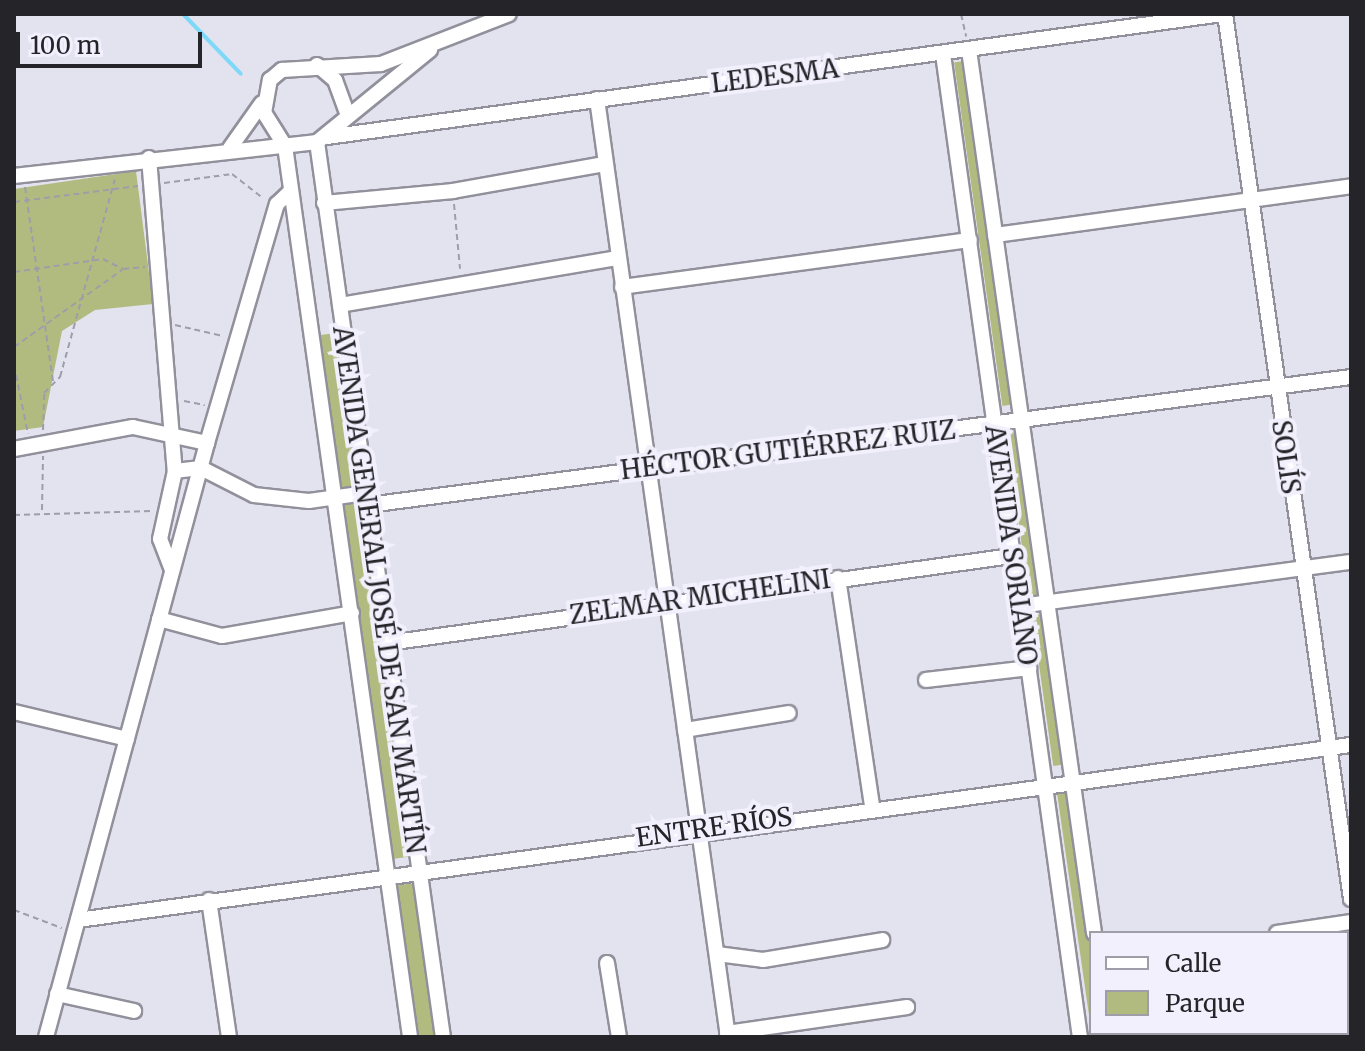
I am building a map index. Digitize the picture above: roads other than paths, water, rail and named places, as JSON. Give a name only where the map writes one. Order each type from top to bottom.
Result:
[{"type":"street","points":[[230,148],[282,70],[317,65],[354,68],[430,50],[509,14]]},
{"type":"street","name":"LEDESMA","points":[[322,140],[597,99],[1224,14]]},
{"type":"street","name":"SOLÍS","points":[[1224,14],[1326,748],[1351,899]]},
{"type":"street","points":[[19,175],[230,148],[285,146],[322,140],[352,110],[430,50]]},
{"type":"street","name":"AVENIDA SORIANO","points":[[969,50],[1094,931]]},
{"type":"street","name":"AVENIDA SORIANO","points":[[943,54],[1080,1037]]},
{"type":"street","points":[[317,65],[335,80],[352,110],[371,131]]},
{"type":"street","points":[[264,99],[270,126],[285,146]]},
{"type":"street","points":[[597,99],[646,468],[728,1035],[907,1007]]},
{"type":"street","name":"AVENIDA GENERAL JOSÉ DE SAN MARTÍN","points":[[322,140],[324,203],[443,1037]]},
{"type":"street","name":"AVENIDA GENERAL JOSÉ DE SAN MARTÍN","points":[[285,146],[337,499],[410,1037]]},
{"type":"street","points":[[149,158],[175,471],[161,515],[160,539],[173,570]]},
{"type":"street","points":[[324,203],[453,191],[605,164]]},
{"type":"street","points":[[995,235],[1351,186]]},
{"type":"street","points":[[47,1035],[207,443],[277,204],[290,192]]},
{"type":"street","points":[[622,287],[970,240]]},
{"type":"street","points":[[340,305],[617,258]]},
{"type":"street","name":"HÉCTOR GUTIÉRREZ RUIZ","points":[[201,468],[254,495],[367,499],[646,468],[1351,377]]},
{"type":"street","points":[[14,449],[133,427],[207,443]]},
{"type":"street","points":[[175,471],[201,468]]},
{"type":"street","name":"ZELMAR MICHELINI","points":[[388,643],[666,600],[1012,556]]},
{"type":"street","points":[[1020,606],[1351,562]]},
{"type":"street","points":[[838,578],[872,806]]},
{"type":"street","points":[[159,619],[199,636],[222,636],[352,613]]},
{"type":"street","points":[[926,680],[1029,668]]},
{"type":"street","points":[[14,712],[127,739]]},
{"type":"street","points":[[685,730],[789,713]]},
{"type":"street","name":"ENTRE RÍOS","points":[[76,926],[209,900],[699,829],[1072,778],[1351,745]]},
{"type":"street","points":[[209,900],[229,1037]]},
{"type":"street","points":[[1290,931],[1351,922]]},
{"type":"street","points":[[717,954],[763,960],[882,940]]},
{"type":"street","points":[[607,963],[619,1037]]},
{"type":"street","points":[[57,994],[134,1011]]},
{"type":"waterway","points":[[183,14],[241,74]]}]
